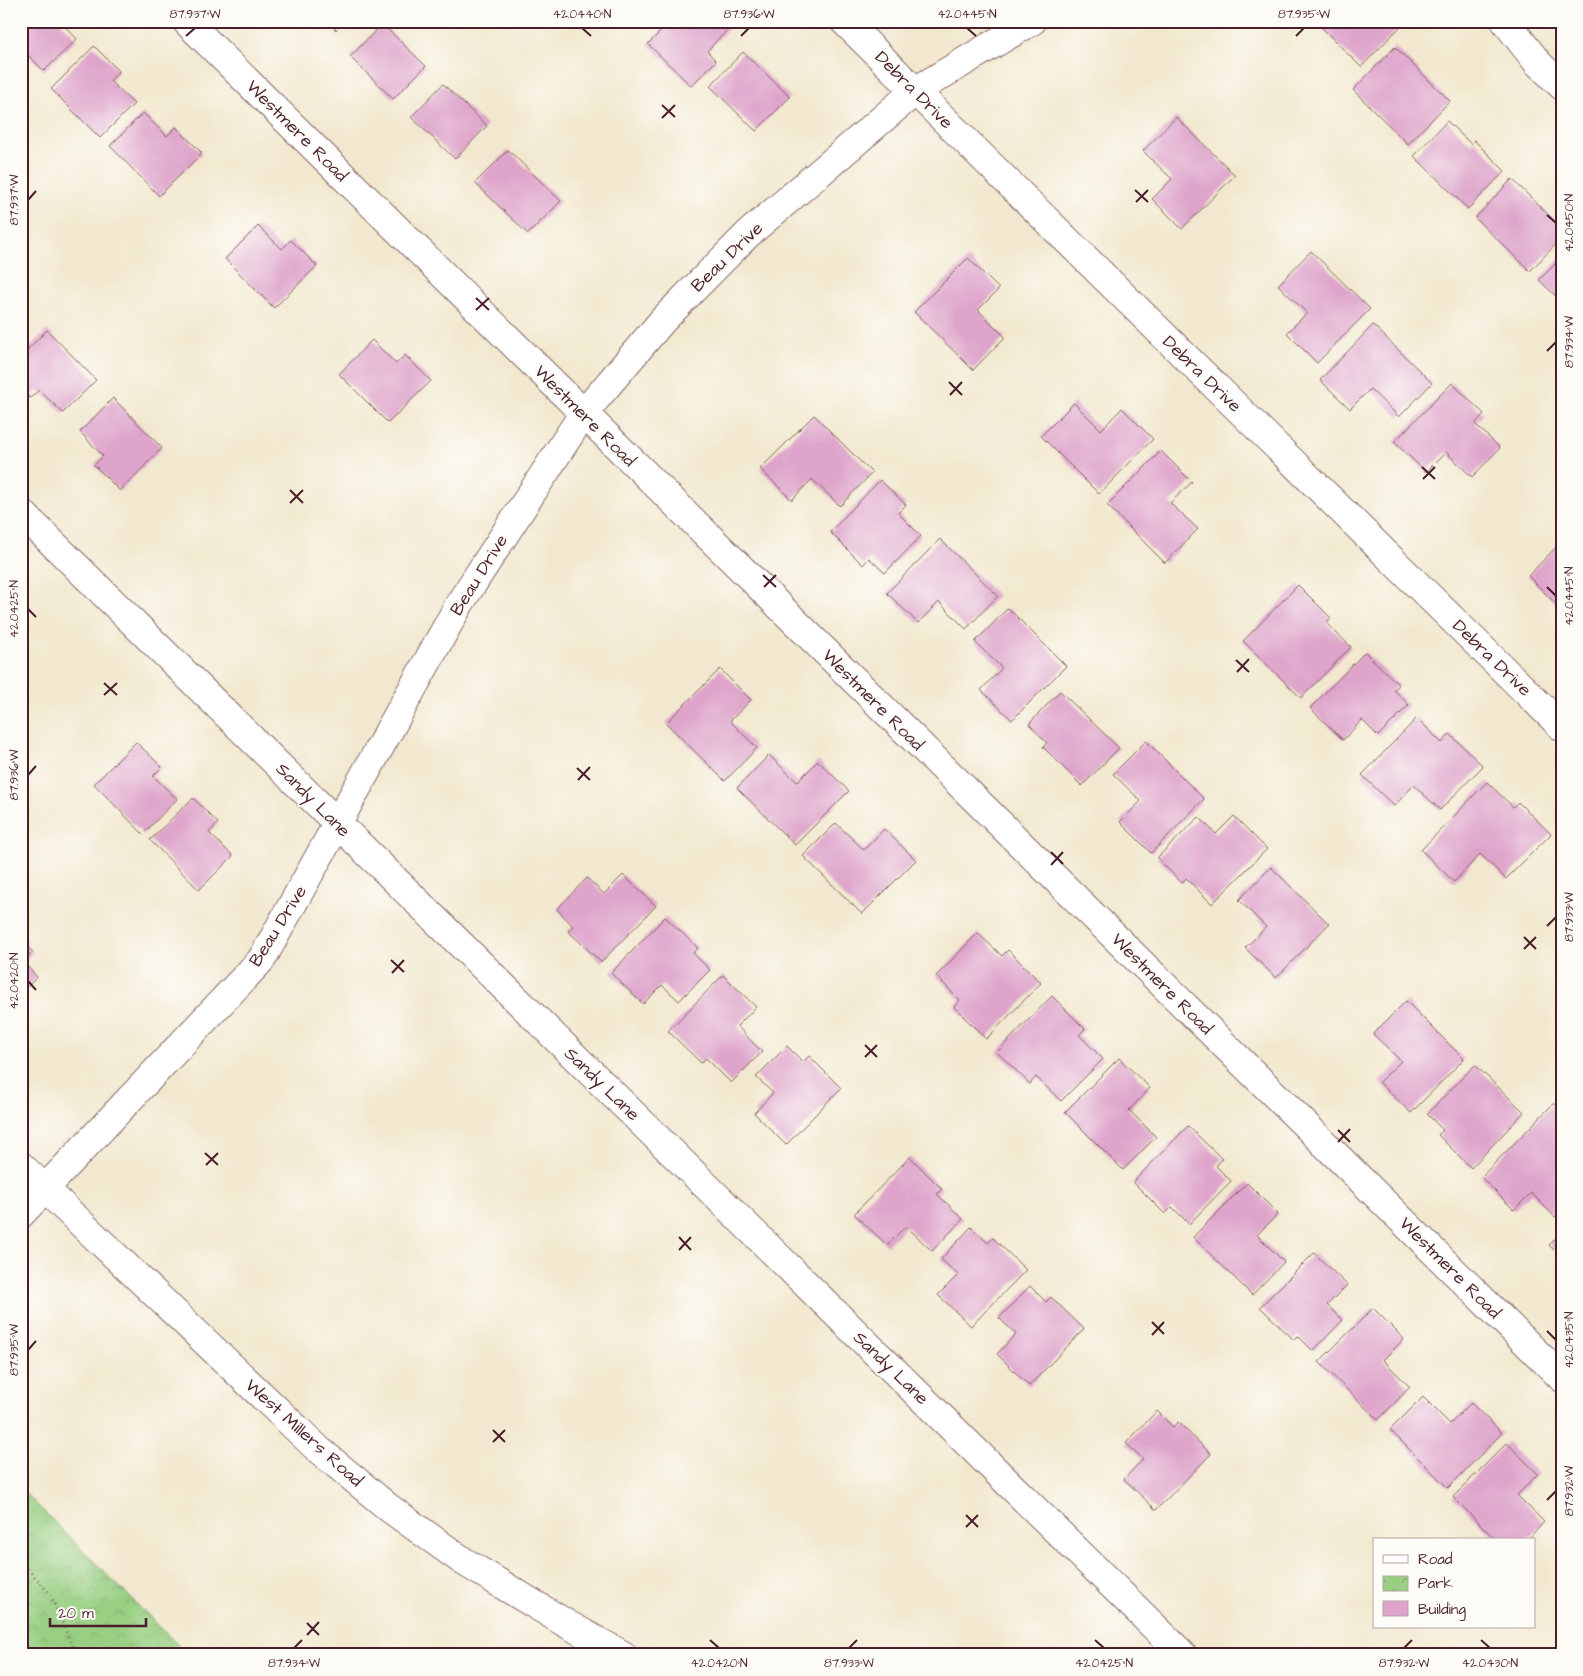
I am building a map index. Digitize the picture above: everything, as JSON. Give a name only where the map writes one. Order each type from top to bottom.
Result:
[{"type":"street","name":"Westmere Road","points":[[186,21],[1562,1378]]},
{"type":"street","name":"Debra Drive","points":[[844,21],[1562,727]]},
{"type":"street","name":"Beau Drive","points":[[21,1214],[262,959],[460,602],[583,414],[663,320],[748,234],[915,91],[1032,21]]},
{"type":"street","points":[[1505,21],[1538,63],[1562,86]]},
{"type":"street","name":"Sandy Lane","points":[[21,512],[1183,1655]]},
{"type":"street","name":"West Millers Road","points":[[21,1166],[319,1450],[389,1508],[463,1561],[622,1655]]},
{"type":"path","points":[[21,1561],[50,1594],[76,1655]]},
{"type":"green space","points":[[21,1489],[188,1655],[21,1655]]},
{"type":"building","points":[[21,21],[60,21],[77,39],[44,71],[21,48]]},
{"type":"building","points":[[327,21],[345,21],[336,30]]},
{"type":"building","points":[[671,21],[726,21],[731,26],[707,51],[716,61],[691,86],[648,44]]},
{"type":"building","points":[[1315,21],[1401,21],[1403,24],[1361,67]]},
{"type":"building","points":[[382,24],[426,66],[393,99],[350,57]]},
{"type":"building","points":[[94,46],[119,71],[110,81],[134,104],[100,138],[51,89]]},
{"type":"building","points":[[1395,47],[1450,101],[1408,144],[1353,90]]},
{"type":"building","points":[[743,52],[790,97],[756,131],[710,86]]},
{"type":"building","points":[[443,84],[487,126],[455,159],[411,117]]},
{"type":"building","points":[[143,113],[167,136],[176,127],[202,153],[159,196],[110,146]]},
{"type":"building","points":[[1176,117],[1235,175],[1182,229],[1152,199],[1172,179],[1143,151]]},
{"type":"building","points":[[1447,121],[1471,144],[1474,140],[1505,171],[1468,209],[1414,156]]},
{"type":"building","points":[[508,150],[561,201],[528,234],[475,183]]},
{"type":"building","points":[[1512,179],[1562,228],[1562,238],[1530,271],[1475,218]]},
{"type":"building","points":[[258,226],[282,249],[291,240],[317,266],[274,308],[225,259]]},
{"type":"building","points":[[1311,251],[1370,309],[1317,363],[1287,333],[1307,313],[1278,285]]},
{"type":"building","points":[[1562,257],[1562,302],[1539,280]]},
{"type":"building","points":[[968,258],[999,289],[978,310],[1005,337],[973,370],[914,312]]},
{"type":"building","points":[[1373,325],[1432,383],[1399,417],[1370,389],[1350,409],[1320,380]]},
{"type":"building","points":[[47,330],[96,380],[63,413],[39,390],[30,398],[21,390],[21,356]]},
{"type":"building","points":[[372,340],[396,364],[405,355],[431,381],[388,423],[339,374]]},
{"type":"building","points":[[1452,383],[1484,414],[1475,424],[1500,448],[1472,477],[1446,452],[1426,472],[1394,442]]},
{"type":"building","points":[[113,398],[162,448],[120,491],[94,465],[103,456],[80,432]]},
{"type":"building","points":[[1074,403],[1101,430],[1122,408],[1153,439],[1099,494],[1041,436]]},
{"type":"building","points":[[814,415],[872,473],[840,506],[812,479],[792,500],[760,469]]},
{"type":"building","points":[[1161,451],[1192,482],[1170,503],[1198,529],[1165,563],[1107,505]]},
{"type":"building","points":[[880,480],[906,505],[898,513],[921,536],[885,573],[869,558],[863,565],[830,532]]},
{"type":"building","points":[[940,539],[998,596],[966,629],[939,602],[918,623],[887,593]]},
{"type":"building","points":[[1562,541],[1562,602],[1558,606],[1528,576]]},
{"type":"building","points":[[1298,585],[1331,618],[1326,623],[1351,647],[1301,698],[1243,641]]},
{"type":"building","points":[[1008,608],[1066,666],[1012,720],[981,690],[1002,668],[975,642]]},
{"type":"building","points":[[1365,652],[1399,685],[1394,690],[1409,705],[1378,736],[1362,720],[1343,740],[1310,708]]},
{"type":"building","points":[[720,669],[751,700],[730,721],[757,748],[725,781],[666,723]]},
{"type":"building","points":[[1060,691],[1119,748],[1082,786],[1043,747],[1047,743],[1029,724]]},
{"type":"building","points":[[1417,718],[1442,743],[1450,734],[1483,766],[1440,810],[1414,785],[1394,806],[1362,775]]},
{"type":"building","points":[[1146,741],[1204,799],[1151,853],[1120,822],[1141,801],[1113,774]]},
{"type":"building","points":[[136,742],[162,767],[153,776],[177,799],[143,834],[94,784]]},
{"type":"building","points":[[769,755],[797,782],[818,761],[849,791],[795,845],[737,788]]},
{"type":"building","points":[[1487,782],[1513,807],[1518,802],[1551,834],[1506,879],[1480,854],[1454,882],[1421,850]]},
{"type":"building","points":[[193,798],[218,823],[209,833],[233,856],[199,890],[150,840]]},
{"type":"building","points":[[1234,816],[1267,849],[1212,904],[1186,878],[1182,883],[1157,858],[1199,817],[1216,834]]},
{"type":"building","points":[[836,823],[864,850],[884,829],[916,860],[862,914],[803,856]]},
{"type":"building","points":[[1271,867],[1329,924],[1276,978],[1245,948],[1266,927],[1239,900]]},
{"type":"building","points":[[623,875],[656,906],[601,962],[568,931],[573,926],[557,909],[587,878],[604,894]]},
{"type":"building","points":[[665,917],[698,948],[693,953],[710,970],[679,1001],[662,985],[643,1004],[611,973]]},
{"type":"building","points":[[978,933],[1002,956],[1008,950],[1041,983],[986,1039],[954,1007],[960,1000],[936,976]]},
{"type":"building","points":[[21,934],[28,941],[24,944],[33,952],[23,962],[37,977],[21,993]]},
{"type":"building","points":[[723,975],[756,1007],[737,1026],[762,1052],[731,1083],[706,1058],[701,1063],[668,1031]]},
{"type":"building","points":[[1052,996],[1085,1029],[1079,1035],[1103,1059],[1061,1101],[1036,1077],[1030,1084],[997,1052]]},
{"type":"building","points":[[1406,1001],[1464,1059],[1411,1113],[1379,1082],[1401,1061],[1373,1034]]},
{"type":"building","points":[[787,1046],[803,1062],[809,1056],[841,1088],[786,1145],[754,1113],[773,1093],[756,1077]]},
{"type":"building","points":[[1119,1058],[1150,1088],[1129,1110],[1156,1137],[1123,1170],[1065,1112]]},
{"type":"building","points":[[1475,1065],[1524,1112],[1471,1168],[1438,1135],[1443,1130],[1427,1114]]},
{"type":"building","points":[[1554,1103],[1562,1111],[1562,1210],[1555,1217],[1531,1193],[1514,1210],[1481,1177]]},
{"type":"building","points":[[1188,1126],[1222,1159],[1216,1166],[1231,1181],[1189,1224],[1172,1207],[1165,1214],[1133,1182]]},
{"type":"building","points":[[910,1157],[942,1189],[937,1194],[963,1219],[932,1251],[906,1226],[887,1245],[854,1214]]},
{"type":"building","points":[[1247,1183],[1278,1214],[1257,1235],[1284,1262],[1252,1295],[1193,1237]]},
{"type":"building","points":[[971,1227],[988,1243],[993,1238],[1026,1270],[971,1326],[938,1295],[958,1275],[941,1259]]},
{"type":"building","points":[[1562,1232],[1562,1258],[1549,1245]]},
{"type":"building","points":[[1314,1253],[1347,1285],[1327,1305],[1343,1320],[1313,1351],[1298,1336],[1294,1340],[1260,1307]]},
{"type":"building","points":[[1030,1286],[1046,1302],[1051,1297],[1084,1329],[1029,1386],[997,1354],[1016,1334],[999,1318]]},
{"type":"building","points":[[1373,1308],[1404,1339],[1383,1360],[1410,1387],[1378,1420],[1319,1362]]},
{"type":"building","points":[[1423,1397],[1450,1424],[1471,1403],[1502,1433],[1448,1488],[1390,1430]]},
{"type":"building","points":[[1157,1411],[1173,1427],[1178,1422],[1211,1454],[1156,1510],[1124,1479],[1143,1459],[1126,1443]]},
{"type":"building","points":[[1507,1443],[1538,1474],[1517,1495],[1544,1522],[1529,1538],[1494,1538],[1453,1497]]}]
